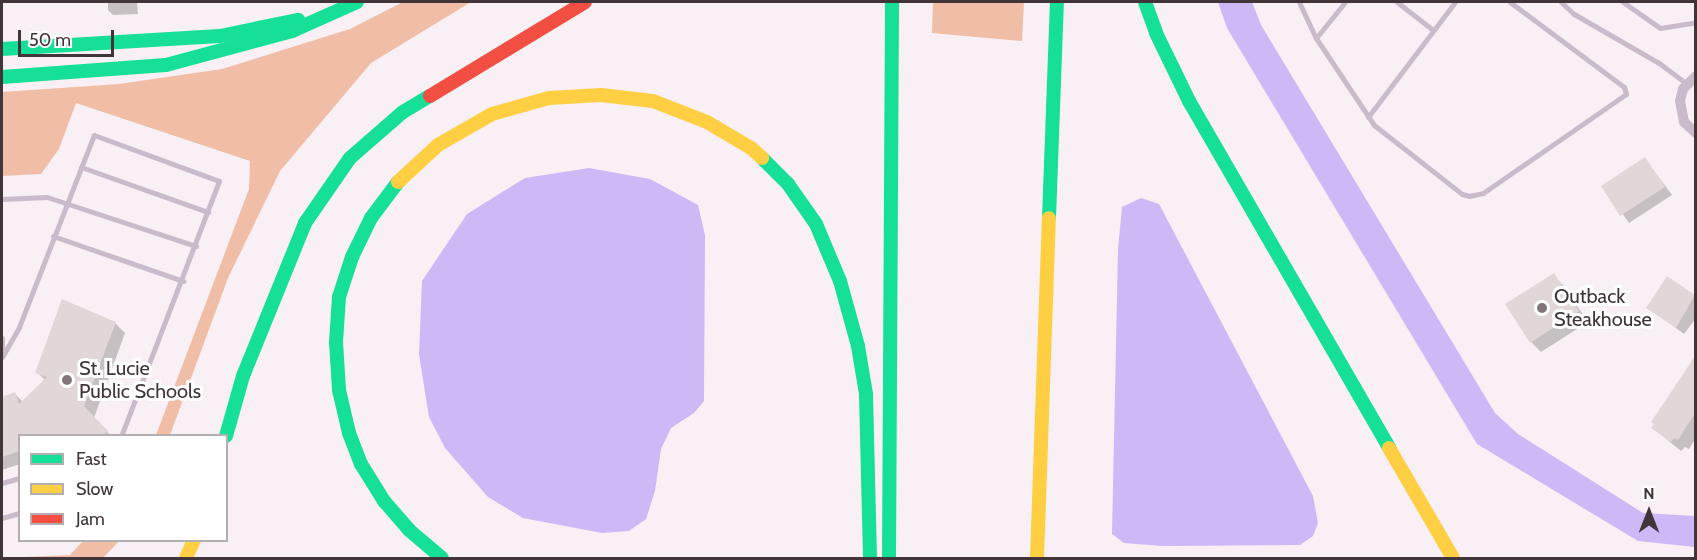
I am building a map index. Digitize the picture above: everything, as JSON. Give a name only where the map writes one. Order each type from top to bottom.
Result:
[{"type":"main road","points":[[2,49],[220,36],[298,20],[354,2]]},
{"type":"main road","points":[[2,77],[166,65],[214,54],[292,31],[354,2]]},
{"type":"main road","points":[[226,434],[259,333],[301,232],[326,189],[350,158],[403,112],[585,2]]},
{"type":"main road","points":[[889,558],[892,2]]},
{"type":"main road","points":[[1037,558],[1057,2]]},
{"type":"main road","points":[[1145,2],[1156,33],[1189,101],[1453,558]]},
{"type":"main road","points":[[442,558],[409,530],[384,501],[362,464],[349,433],[339,390],[336,342],[339,297],[352,257],[371,218],[402,177],[438,145],[492,114],[549,98],[601,95],[653,101],[707,122],[751,148],[788,184],[816,224],[840,281],[858,346],[866,394],[870,558]]},
{"type":"main road","points":[[186,558],[193,542]]},
{"type":"main road","points":[[192,558],[194,542]]},
{"type":"street","points":[[1695,76],[1687,84],[1680,101],[1684,122],[1695,133]]},
{"type":"lane","points":[[1299,2],[1316,38],[1374,125],[1462,194],[1469,196],[1483,193],[1626,94],[1624,87],[1510,2]]},
{"type":"lane","points":[[1316,38],[1345,2]]},
{"type":"lane","points":[[1397,2],[1433,30]]},
{"type":"lane","points":[[1368,117],[1455,2]]},
{"type":"lane","points":[[1561,2],[1574,14],[1659,63],[1687,84]]},
{"type":"lane","points":[[1623,2],[1660,28],[1695,22]]},
{"type":"lane","points":[[2,357],[19,327],[94,135],[219,181],[183,281],[121,434]]},
{"type":"lane","points":[[81,167],[208,212]]},
{"type":"lane","points":[[2,200],[47,197],[196,246]]},
{"type":"lane","points":[[53,236],[183,281]]},
{"type":"lane","points":[[2,338],[2,357]]},
{"type":"lane","points":[[2,483],[18,479]]},
{"type":"lane","points":[[2,518],[18,514]]},
{"type":"shaded area","points":[[403,2],[471,2],[371,63],[280,171],[228,278],[170,434],[156,434],[249,189],[250,161],[76,103],[59,149],[41,174],[2,176],[2,92],[119,84],[222,69],[350,29]]},
{"type":"shaded area","points":[[933,2],[1024,2],[1022,41],[932,33]]},
{"type":"shaded area","points":[[1218,2],[1252,2],[1261,25],[1495,413],[1518,434],[1643,513],[1695,516],[1695,547],[1638,541],[1477,444],[1227,28]]},
{"type":"shaded area","points":[[589,168],[650,179],[698,205],[705,235],[704,401],[694,413],[671,428],[661,449],[655,491],[646,519],[629,531],[602,533],[523,518],[488,497],[445,448],[429,417],[419,354],[422,281],[467,214],[525,178]]},
{"type":"shaded area","points":[[1141,198],[1159,204],[1313,496],[1318,523],[1313,536],[1300,545],[1162,546],[1124,543],[1112,534],[1118,249],[1122,207]]},
{"type":"shaded area","points":[[82,542],[118,542],[103,558],[2,558],[70,555]]},
{"type":"building","points":[[1645,157],[1665,187],[1620,216],[1601,186]]},
{"type":"building","name":"Outback Steakhouse","points":[[1554,273],[1579,311],[1530,343],[1505,304]]},
{"type":"building","points":[[1667,276],[1695,295],[1676,328],[1646,308]]},
{"type":"building","name":"St. Lucie Public Schools","points":[[62,299],[116,322],[84,406],[108,431],[104,434],[18,434],[18,452],[2,457],[2,397],[15,392],[19,404],[47,377],[35,373]]},
{"type":"building","points":[[1695,356],[1695,413],[1678,440],[1674,438],[1671,442],[1651,428],[1654,424],[1651,422]]},
{"type":"traffic: fast","points":[[2,77],[166,65],[292,31],[357,2]]},
{"type":"traffic: fast","points":[[889,558],[892,2]]},
{"type":"traffic: fast","points":[[1049,218],[1057,2]]},
{"type":"traffic: fast","points":[[1145,2],[1156,33],[1189,101],[1389,448]]},
{"type":"traffic: fast","points":[[2,49],[220,36],[298,20]]},
{"type":"traffic: fast","points":[[227,434],[243,376],[305,223],[350,158],[403,112],[430,96]]},
{"type":"traffic: fast","points":[[762,158],[788,184],[816,224],[840,281],[858,346],[866,394],[870,558]]},
{"type":"traffic: fast","points":[[398,182],[371,218],[352,257],[339,297],[336,342],[339,390],[349,433],[361,464],[384,501],[409,530],[442,558]]},
{"type":"traffic: slow","points":[[398,182],[438,145],[492,114],[549,98],[601,95],[653,101],[707,122],[751,148],[762,158]]},
{"type":"traffic: slow","points":[[1037,558],[1049,218]]},
{"type":"traffic: slow","points":[[1389,448],[1453,558]]},
{"type":"traffic: slow","points":[[186,558],[193,542]]},
{"type":"traffic: jam","points":[[430,96],[585,2]]},
{"type":"place","name":"Outback Steakhouse","points":[[1542,308]]},
{"type":"place","name":"St. Lucie Public Schools","points":[[67,380]]}]
